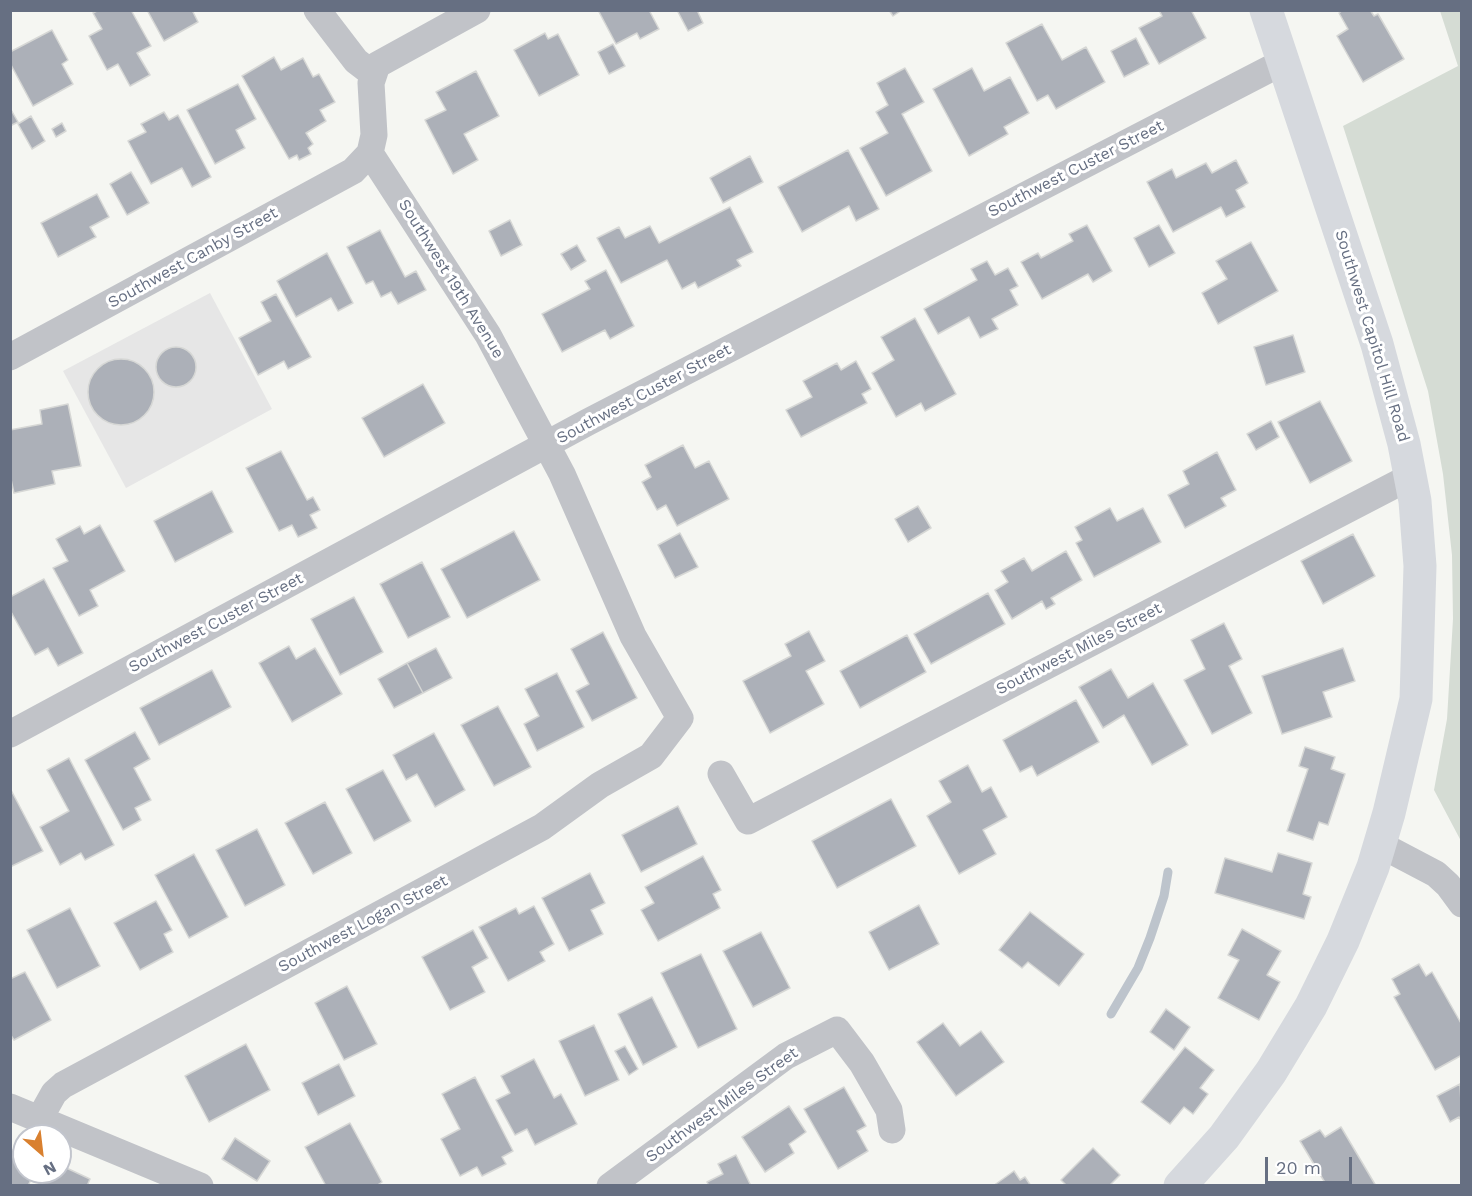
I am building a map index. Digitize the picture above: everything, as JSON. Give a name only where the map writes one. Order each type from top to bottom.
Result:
[{"type":"street","points":[[317,10],[356,61],[373,74]]},
{"type":"street","points":[[369,153],[375,126],[371,83],[377,65],[387,57],[477,10]]},
{"type":"street","name":"Southwest Capitol Hill Road","points":[[1180,1185],[1248,1105],[1296,1032],[1344,941],[1380,844],[1416,699],[1420,566],[1415,501],[1398,416],[1377,344],[1266,10]]},
{"type":"street","name":"Southwest Custer Street","points":[[10,734],[548,444],[1283,62]]},
{"type":"street","name":"Southwest 19th Avenue","points":[[369,153],[476,314],[548,444],[633,636],[680,718]]},
{"type":"street","name":"Southwest Canby Street","points":[[10,357],[353,171],[369,153]]},
{"type":"street","name":"Southwest Miles Street","points":[[721,774],[748,821],[1410,477]]},
{"type":"street","name":"Southwest Logan Street","points":[[40,1119],[54,1093],[63,1085],[542,827],[600,785],[651,756],[680,718]]},
{"type":"street","points":[[1380,844],[1436,874],[1448,885],[1461,904]]},
{"type":"street","name":"Southwest Miles Street","points":[[610,1185],[786,1056],[837,1030],[861,1063],[889,1110],[892,1130]]},
{"type":"street","points":[[10,1107],[200,1185]]},
{"type":"shaded area","points":[[1440,11],[1462,11],[1461,841],[1434,790],[1447,719],[1453,619],[1452,555],[1443,474],[1428,391],[1343,126],[1458,66]]},
{"type":"shaded area","points":[[210,293],[272,409],[126,488],[63,371]]},
{"type":"building","points":[[99,10],[131,10],[151,46],[137,53],[150,75],[130,86],[118,64],[107,70],[89,36],[102,29],[93,13]]},
{"type":"building","points":[[147,10],[192,10],[198,22],[164,41]]},
{"type":"building","points":[[598,10],[649,10],[659,29],[640,39],[637,33],[616,44]]},
{"type":"building","points":[[677,10],[697,10],[703,23],[688,31]]},
{"type":"building","points":[[889,10],[902,10],[893,16]]},
{"type":"building","points":[[1159,10],[1191,10],[1206,38],[1159,64],[1139,28],[1162,16]]},
{"type":"building","points":[[1343,10],[1370,10],[1374,16],[1378,14],[1404,59],[1363,82],[1337,36],[1348,29],[1339,13]]},
{"type":"building","points":[[1042,24],[1062,60],[1086,47],[1105,82],[1056,109],[1048,95],[1037,101],[1006,43]]},
{"type":"building","points":[[52,30],[68,60],[62,64],[73,84],[33,106],[10,63],[10,52]]},
{"type":"building","points":[[545,33],[548,39],[558,34],[579,75],[539,96],[514,50]]},
{"type":"building","points":[[1136,38],[1149,64],[1124,77],[1111,51]]},
{"type":"building","points":[[613,44],[625,66],[609,74],[598,52]]},
{"type":"building","points":[[274,57],[281,70],[303,58],[313,77],[319,74],[335,102],[320,110],[326,121],[306,133],[313,144],[308,148],[311,154],[299,160],[297,155],[289,159],[242,76]]},
{"type":"building","points":[[905,68],[924,102],[902,114],[932,171],[886,196],[860,148],[888,133],[876,112],[888,105],[877,83]]},
{"type":"building","points":[[972,68],[984,91],[1010,77],[1029,113],[1004,127],[1008,134],[969,156],[933,89]]},
{"type":"building","points":[[476,71],[499,116],[464,134],[478,160],[453,174],[425,120],[446,110],[436,92]]},
{"type":"building","points":[[238,84],[256,119],[236,130],[245,148],[215,164],[187,110]]},
{"type":"building","points":[[10,108],[18,122],[10,126]]},
{"type":"building","points":[[164,112],[169,120],[178,115],[211,177],[192,187],[182,168],[151,184],[128,141],[146,132],[141,124]]},
{"type":"building","points":[[31,116],[45,141],[32,149],[18,124]]},
{"type":"building","points":[[62,123],[66,131],[56,137],[52,129]]},
{"type":"building","points":[[848,150],[879,209],[856,221],[849,206],[802,232],[778,187]]},
{"type":"building","points":[[750,156],[763,182],[723,203],[710,178]]},
{"type":"building","points":[[1236,160],[1248,183],[1236,190],[1245,207],[1226,217],[1221,207],[1173,232],[1147,182],[1172,169],[1176,178],[1206,163],[1212,173]]},
{"type":"building","points":[[131,172],[149,203],[127,215],[110,184]]},
{"type":"building","points":[[97,194],[109,217],[90,227],[96,237],[58,257],[41,223]]},
{"type":"building","points":[[730,207],[753,252],[737,260],[741,266],[698,288],[695,282],[682,289],[667,260],[621,283],[597,238],[619,227],[625,238],[650,226],[659,243]]},
{"type":"building","points":[[510,220],[522,245],[501,256],[489,231]]},
{"type":"building","points":[[1087,225],[1112,271],[1093,282],[1088,274],[1042,299],[1021,262],[1038,253],[1041,258],[1073,241],[1069,234]]},
{"type":"building","points":[[1159,225],[1175,253],[1149,267],[1134,238]]},
{"type":"building","points":[[380,230],[405,277],[416,271],[426,290],[398,304],[391,292],[381,297],[373,281],[366,284],[347,247]]},
{"type":"building","points":[[1251,242],[1278,291],[1218,324],[1202,293],[1227,279],[1216,261]]},
{"type":"building","points":[[577,245],[586,261],[571,270],[561,254]]},
{"type":"building","points":[[327,253],[353,303],[338,311],[331,298],[296,317],[277,281]]},
{"type":"building","points":[[987,261],[995,275],[1008,268],[1018,286],[1010,290],[1018,305],[992,319],[998,329],[980,338],[969,317],[938,334],[924,309],[977,280],[971,269]]},
{"type":"building","points":[[606,270],[634,326],[610,339],[605,330],[562,352],[542,314],[590,289],[585,281]]},
{"type":"building","points":[[276,294],[311,357],[288,369],[284,361],[258,375],[239,338],[271,321],[261,302]]},
{"type":"building","points":[[915,318],[956,394],[925,411],[921,403],[896,417],[872,373],[894,360],[881,337]]},
{"type":"building","points":[[1293,335],[1305,372],[1266,385],[1254,347]]},
{"type":"building","points":[[176,347],[184,348],[190,353],[195,359],[195,375],[190,381],[184,386],[176,387],[168,386],[162,381],[157,375],[156,367],[157,359],[162,353],[168,348]]},
{"type":"building","points":[[127,359],[145,368],[152,379],[154,392],[152,405],[145,416],[134,423],[115,425],[97,416],[90,405],[88,386],[97,368],[108,361]]},
{"type":"building","points":[[856,361],[871,389],[862,394],[867,403],[801,437],[786,410],[812,397],[803,381],[837,363],[841,370]]},
{"type":"building","points":[[423,384],[445,423],[384,457],[362,418]]},
{"type":"building","points":[[1320,401],[1352,461],[1310,483],[1278,422]]},
{"type":"building","points":[[68,404],[81,466],[52,471],[55,484],[14,493],[10,475],[10,430],[42,424],[40,410]]},
{"type":"building","points":[[1271,421],[1279,437],[1256,450],[1247,434]]},
{"type":"building","points":[[683,445],[695,468],[709,461],[729,499],[677,526],[666,505],[657,510],[642,482],[651,477],[645,465]]},
{"type":"building","points":[[281,451],[307,500],[313,497],[320,510],[310,515],[317,528],[298,537],[292,525],[279,531],[246,468]]},
{"type":"building","points":[[1217,452],[1236,490],[1221,498],[1226,506],[1185,528],[1168,495],[1189,484],[1183,471]]},
{"type":"building","points":[[212,491],[233,532],[175,562],[154,521]]},
{"type":"building","points":[[918,506],[931,528],[908,542],[895,519]]},
{"type":"building","points":[[1110,508],[1117,521],[1143,508],[1161,542],[1094,577],[1076,543],[1082,540],[1075,527]]},
{"type":"building","points":[[100,525],[125,571],[90,590],[98,606],[79,616],[53,568],[68,561],[56,539],[80,526],[84,534]]},
{"type":"building","points":[[514,531],[540,580],[467,618],[441,569]]},
{"type":"building","points":[[680,533],[698,567],[675,578],[658,545]]},
{"type":"building","points":[[1353,534],[1375,576],[1323,604],[1301,561]]},
{"type":"building","points":[[1066,551],[1082,580],[1051,598],[1055,604],[1046,609],[1042,601],[1012,619],[995,590],[1008,582],[1001,571],[1024,558],[1032,571]]},
{"type":"building","points":[[422,562],[450,617],[408,638],[380,584]]},
{"type":"building","points":[[44,579],[83,653],[58,666],[48,648],[35,655],[10,610],[10,597]]},
{"type":"building","points":[[988,593],[1005,624],[931,664],[914,634]]},
{"type":"building","points":[[354,597],[383,652],[340,675],[311,619]]},
{"type":"building","points":[[1224,623],[1242,659],[1229,666],[1252,713],[1212,734],[1184,680],[1205,669],[1191,640]]},
{"type":"building","points":[[809,631],[825,661],[806,671],[824,704],[770,733],[743,681],[791,656],[785,644]]},
{"type":"building","points":[[603,632],[637,698],[592,721],[576,691],[589,684],[571,649]]},
{"type":"building","points":[[907,635],[926,672],[860,708],[840,671]]},
{"type":"building","points":[[289,646],[296,659],[315,648],[342,694],[292,722],[259,663]]},
{"type":"building","points":[[436,648],[452,678],[423,693],[407,663]]},
{"type":"building","points":[[1343,648],[1355,681],[1323,692],[1332,717],[1282,734],[1262,676]]},
{"type":"building","points":[[407,663],[423,693],[394,708],[378,679]]},
{"type":"building","points":[[1111,669],[1128,698],[1153,683],[1188,745],[1152,765],[1124,715],[1103,728],[1079,687]]},
{"type":"building","points":[[212,670],[231,707],[159,745],[140,708]]},
{"type":"building","points":[[557,673],[584,727],[537,751],[524,724],[539,716],[525,689]]},
{"type":"building","points":[[1076,700],[1099,742],[1037,776],[1032,766],[1020,772],[1003,740]]},
{"type":"building","points":[[498,706],[531,767],[494,786],[461,725]]},
{"type":"building","points":[[135,732],[150,759],[134,768],[151,800],[135,808],[141,820],[123,830],[85,760]]},
{"type":"building","points":[[434,733],[465,790],[435,807],[417,774],[406,780],[393,755]]},
{"type":"building","points":[[1305,747],[1335,757],[1331,769],[1345,774],[1328,825],[1319,822],[1313,840],[1287,831],[1308,769],[1299,766]]},
{"type":"building","points":[[69,758],[114,845],[85,860],[81,853],[60,865],[40,827],[69,811],[47,770]]},
{"type":"building","points":[[968,765],[982,792],[991,787],[1007,817],[983,830],[996,854],[959,874],[927,816],[951,802],[939,781]]},
{"type":"building","points":[[383,770],[411,821],[374,841],[346,789]]},
{"type":"building","points":[[10,791],[43,851],[10,867]]},
{"type":"building","points":[[891,799],[916,846],[837,888],[812,841]]},
{"type":"building","points":[[325,802],[352,853],[313,874],[285,823]]},
{"type":"building","points":[[678,806],[697,844],[641,872],[622,835]]},
{"type":"building","points":[[257,829],[285,885],[245,906],[216,850]]},
{"type":"building","points":[[1278,853],[1312,863],[1303,894],[1311,897],[1304,919],[1215,893],[1225,858],[1272,872]]},
{"type":"building","points":[[194,854],[228,917],[189,938],[155,875]]},
{"type":"building","points":[[703,856],[721,890],[713,894],[720,908],[658,941],[641,910],[654,903],[645,887]]},
{"type":"building","points":[[590,873],[605,903],[591,910],[603,934],[569,951],[542,898]]},
{"type":"building","points":[[156,901],[172,930],[164,934],[173,952],[140,970],[114,923]]},
{"type":"building","points":[[919,905],[939,944],[889,970],[869,932]]},
{"type":"building","points":[[534,906],[554,944],[540,952],[545,961],[508,981],[479,927],[516,908],[519,914]]},
{"type":"building","points":[[70,908],[100,966],[57,988],[27,930]]},
{"type":"building","points":[[1030,912],[1084,954],[1059,986],[1028,962],[1022,968],[999,950]]},
{"type":"building","points":[[1242,929],[1281,951],[1267,975],[1280,982],[1259,1020],[1218,998],[1239,960],[1228,955]]},
{"type":"building","points":[[473,930],[488,958],[472,967],[485,992],[450,1010],[422,957]]},
{"type":"building","points":[[761,932],[790,988],[753,1007],[723,951]]},
{"type":"building","points":[[701,954],[737,1029],[698,1048],[661,973]]},
{"type":"building","points":[[1419,964],[1426,976],[1432,972],[1462,1025],[1462,1055],[1435,1070],[1394,997],[1400,994],[1392,979]]},
{"type":"building","points":[[25,972],[51,1020],[14,1040],[10,1034],[10,979]]},
{"type":"building","points":[[347,986],[377,1044],[344,1060],[315,1003]]},
{"type":"building","points":[[652,997],[677,1047],[643,1065],[618,1014]]},
{"type":"building","points":[[1166,1009],[1190,1027],[1174,1050],[1150,1032]]},
{"type":"building","points":[[943,1023],[960,1046],[981,1031],[1004,1062],[956,1096],[917,1042]]},
{"type":"building","points":[[594,1025],[619,1080],[585,1096],[559,1041]]},
{"type":"building","points":[[246,1044],[270,1090],[209,1122],[185,1076]]},
{"type":"building","points":[[625,1046],[638,1069],[629,1075],[615,1051]]},
{"type":"building","points":[[1185,1047],[1214,1070],[1200,1088],[1208,1094],[1193,1114],[1184,1107],[1170,1124],[1141,1102]]},
{"type":"building","points":[[534,1059],[554,1098],[561,1094],[577,1124],[535,1145],[527,1129],[515,1135],[496,1100],[510,1093],[501,1076]]},
{"type":"building","points":[[339,1064],[355,1096],[318,1115],[302,1083]]},
{"type":"building","points":[[475,1077],[513,1151],[502,1157],[506,1164],[482,1176],[477,1167],[460,1176],[441,1139],[460,1129],[442,1094]]},
{"type":"building","points":[[1460,1084],[1462,1122],[1459,1117],[1450,1122],[1437,1096]]},
{"type":"building","points":[[844,1087],[866,1126],[857,1131],[868,1151],[838,1169],[804,1109]]},
{"type":"building","points":[[789,1106],[806,1132],[789,1144],[794,1153],[765,1172],[742,1137]]},
{"type":"building","points":[[350,1123],[382,1182],[376,1186],[326,1186],[305,1147]]},
{"type":"building","points":[[1341,1127],[1376,1186],[1327,1186],[1300,1141],[1320,1130],[1325,1137]]},
{"type":"building","points":[[235,1138],[270,1161],[257,1181],[222,1159]]},
{"type":"building","points":[[1093,1148],[1120,1175],[1109,1186],[1067,1186],[1061,1180]]},
{"type":"building","points":[[10,1149],[12,1150],[12,1184],[29,1184],[28,1186],[10,1186]]},
{"type":"building","points":[[736,1155],[751,1186],[709,1186],[707,1182],[723,1174],[718,1164]]},
{"type":"building","points":[[72,1171],[90,1179],[87,1186],[38,1186],[39,1184],[72,1184]]},
{"type":"building","points":[[1014,1171],[1020,1180],[1025,1177],[1031,1186],[993,1186]]},
{"type":"waterway","points":[[1111,1014],[1138,968],[1164,896],[1168,872]]}]
